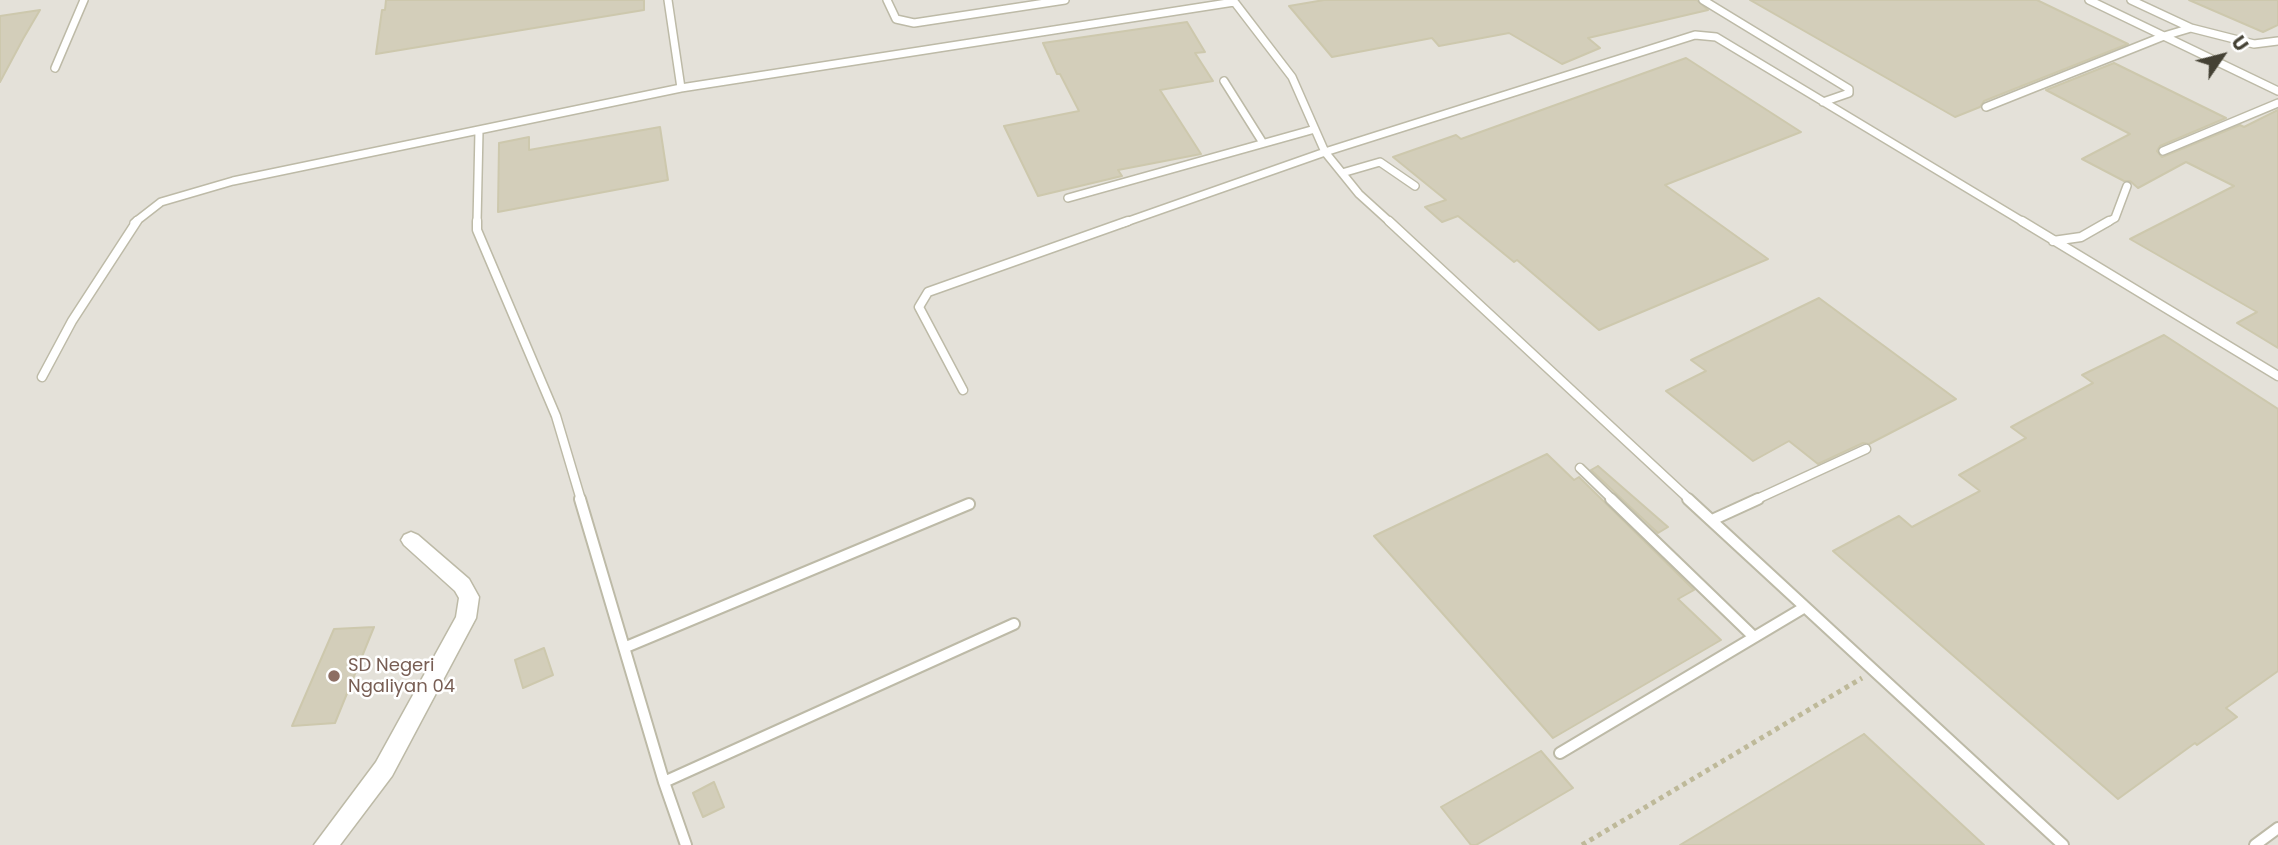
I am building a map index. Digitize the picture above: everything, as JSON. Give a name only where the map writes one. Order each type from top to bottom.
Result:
[{"type":"street","points":[[326,845],[384,769],[466,618],[469,597],[462,585],[411,540]]},
{"type":"lane","points":[[55,68],[84,0]]},
{"type":"lane","points":[[668,0],[681,88]]},
{"type":"lane","points":[[887,0],[895,19],[914,23],[1065,0]]},
{"type":"lane","points":[[1703,0],[1849,89],[1849,93],[1823,102]]},
{"type":"lane","points":[[2089,0],[2278,91]]},
{"type":"lane","points":[[2131,0],[2192,28],[2254,44],[2278,41]]},
{"type":"lane","points":[[42,377],[72,321],[132,225],[161,202],[233,181],[681,88],[1233,1],[1292,77],[1325,152],[1359,194],[2063,845]]},
{"type":"lane","points":[[1986,107],[2164,36],[2192,28]]},
{"type":"lane","points":[[963,390],[919,307],[928,292],[1325,152],[1695,35],[1716,37],[2278,376]]},
{"type":"lane","points":[[1224,81],[1264,143]]},
{"type":"lane","points":[[2162,151],[2278,103]]},
{"type":"lane","points":[[1068,198],[1315,130]]},
{"type":"lane","points":[[479,131],[477,230],[556,416],[685,845]]},
{"type":"lane","points":[[1342,173],[1380,162],[1415,186]]},
{"type":"lane","points":[[2053,241],[2081,237],[2115,218],[2127,186]]},
{"type":"lane","points":[[1712,520],[1866,449]]},
{"type":"lane","points":[[1580,468],[1754,637]]},
{"type":"lane","points":[[626,647],[969,504]]},
{"type":"lane","points":[[1560,753],[1805,607]]},
{"type":"lane","points":[[664,782],[1014,624]]},
{"type":"lane","points":[[2255,845],[2278,828]]},
{"type":"path","points":[[1583,845],[1875,671]]},
{"type":"shaded area","points":[[0,0],[2278,0],[2278,845],[0,845]]},
{"type":"building","points":[[386,0],[644,0],[644,10],[376,54],[382,10],[385,10]]},
{"type":"building","points":[[1324,0],[1697,0],[1708,10],[1588,38],[1600,48],[1562,64],[1509,33],[1439,46],[1432,38],[1332,57],[1289,6]]},
{"type":"building","points":[[1750,0],[2037,0],[2128,44],[1984,101],[1980,107],[1955,117]]},
{"type":"building","points":[[2189,0],[2278,0],[2278,25],[2263,32]]},
{"type":"building","points":[[40,10],[23,39],[0,82],[0,16]]},
{"type":"building","points":[[1187,22],[1205,52],[1195,53],[1213,81],[1160,90],[1201,154],[1118,170],[1122,176],[1038,196],[1004,126],[1079,111],[1060,74],[1057,74],[1043,43]]},
{"type":"building","points":[[1686,58],[1801,132],[1665,185],[1768,259],[1599,330],[1517,260],[1514,262],[1458,216],[1442,222],[1425,207],[1446,200],[1393,157],[1456,135],[1461,139]]},
{"type":"building","points":[[2114,63],[2226,118],[2160,146],[2157,151],[2162,157],[2240,125],[2244,127],[2278,110],[2278,348],[2237,323],[2257,312],[2130,239],[2234,186],[2186,162],[2138,188],[2130,181],[2124,181],[2082,159],[2130,134],[2046,90]]},
{"type":"building","points":[[660,127],[668,180],[498,212],[499,143],[529,137],[529,150]]},
{"type":"building","points":[[1819,298],[1956,399],[1869,444],[1863,443],[1818,464],[1789,441],[1753,461],[1666,391],[1706,371],[1691,360]]},
{"type":"building","points":[[2164,335],[2278,409],[2278,671],[2226,708],[2237,717],[2197,745],[2195,743],[2118,799],[1833,551],[1899,516],[1912,527],[1980,491],[1959,475],[2026,438],[2011,427],[2093,383],[2082,375]]},
{"type":"building","points":[[1547,454],[1574,480],[1579,477],[1694,590],[1678,599],[1721,640],[1553,738],[1374,536]]},
{"type":"building","points":[[1598,466],[1668,527],[1658,533],[1591,470]]},
{"type":"building","name":"SD Negeri Ngaliyan 04","points":[[374,627],[335,723],[292,726],[334,629]]},
{"type":"building","points":[[544,648],[553,675],[523,688],[515,660]]},
{"type":"building","points":[[1864,734],[1984,845],[1680,845]]},
{"type":"building","points":[[1541,751],[1573,788],[1476,845],[1471,845],[1441,807]]},
{"type":"building","points":[[714,782],[724,807],[703,817],[693,793]]},
{"type":"place","name":"SD Negeri Ngaliyan 04","points":[[334,676]]}]
